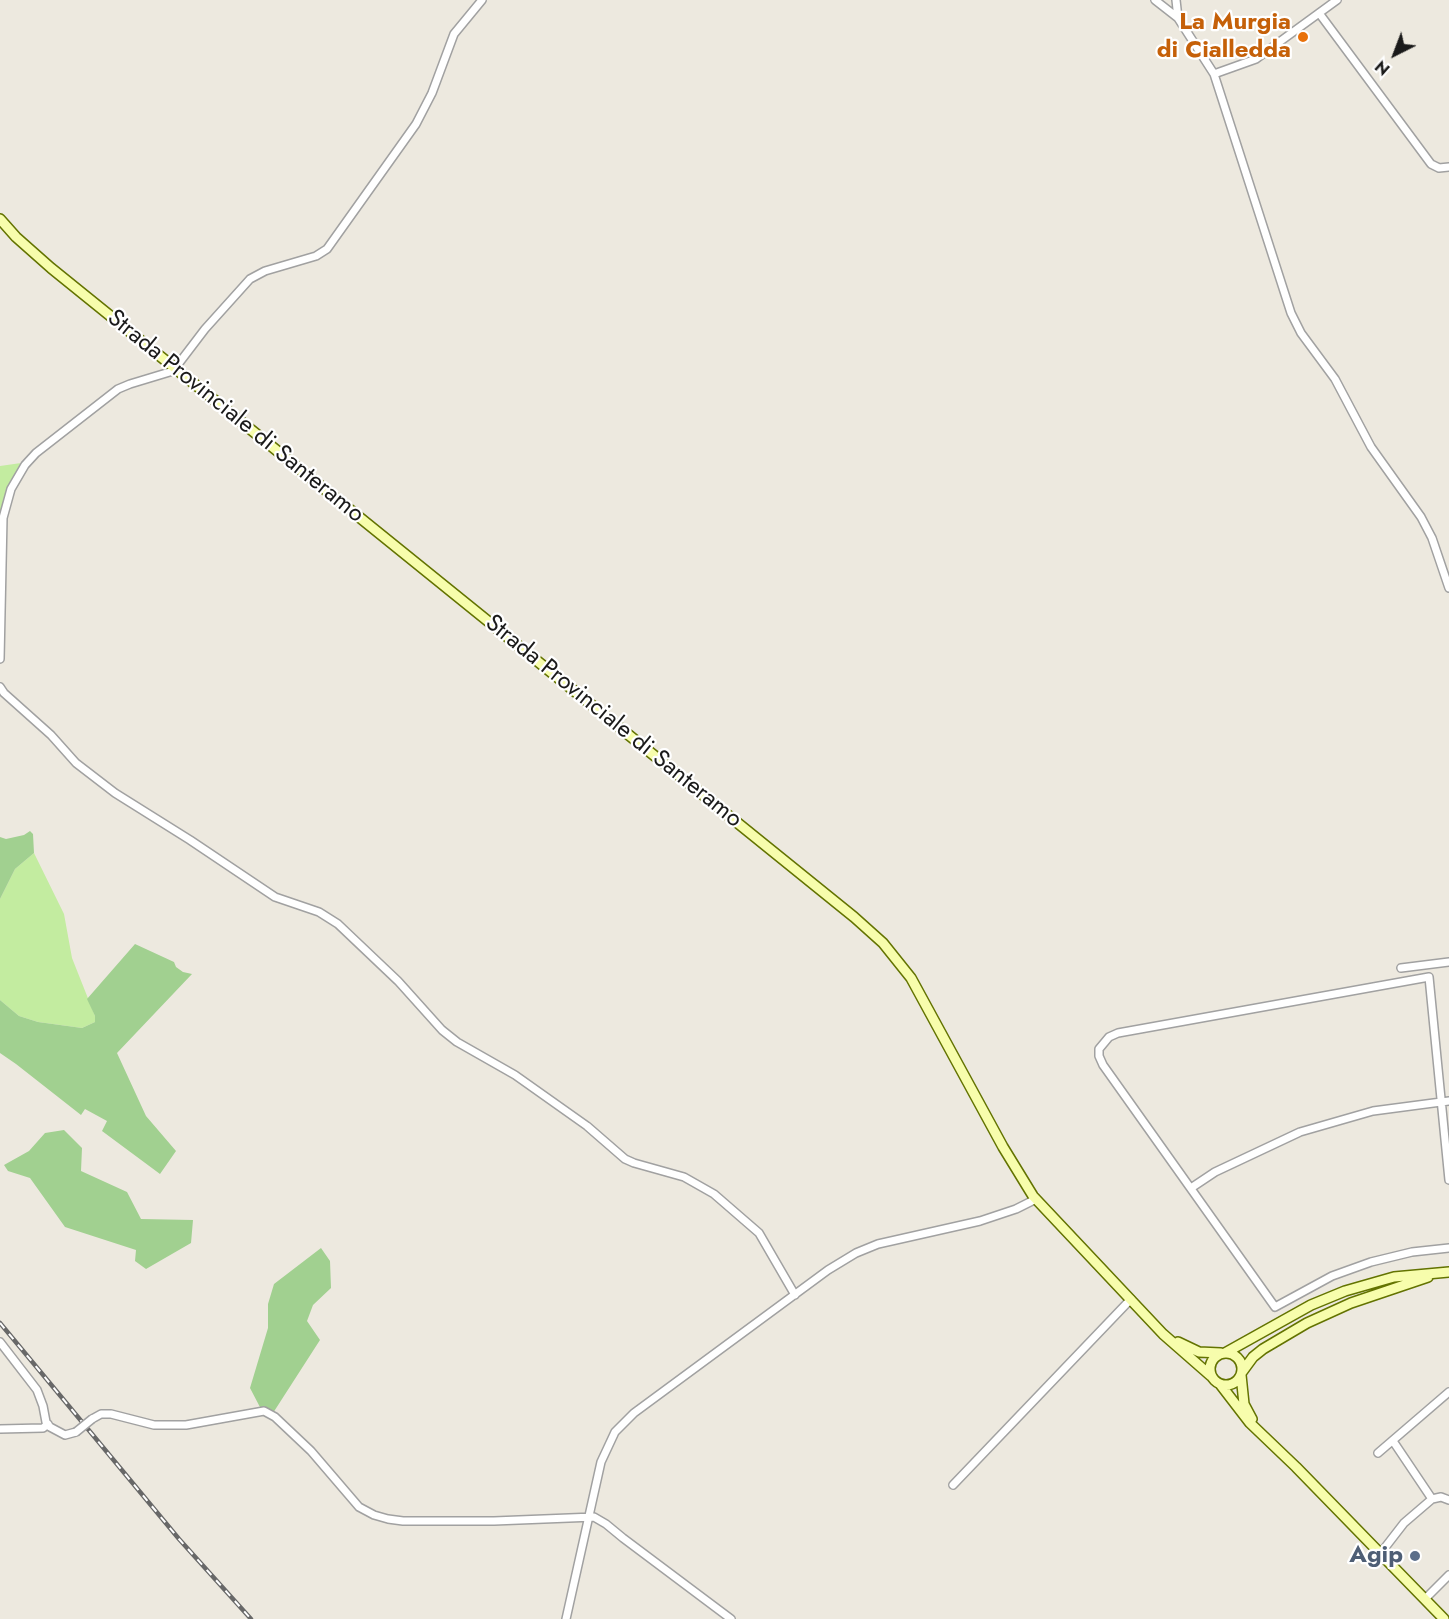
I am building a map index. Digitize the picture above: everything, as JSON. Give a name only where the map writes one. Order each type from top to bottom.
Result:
[{"type":"main road","name":"Strada Provinciale di Santeramo","points":[[0,219],[26,247],[884,943],[911,978],[1023,1181],[1036,1199],[1134,1301]]},
{"type":"main road","points":[[1211,1376],[1209,1370],[1212,1360],[1311,1305],[1345,1291],[1394,1277],[1444,1272]]},
{"type":"main road","points":[[1220,1384],[1235,1383],[1254,1357],[1263,1349],[1307,1323],[1351,1303],[1444,1272]]},
{"type":"main road","points":[[1134,1301],[1184,1346],[1199,1352],[1223,1353],[1238,1359],[1247,1413],[1279,1450]]},
{"type":"main road","points":[[1134,1301],[1173,1344],[1195,1360],[1220,1384],[1243,1416],[1444,1619]]},
{"type":"street","points":[[0,659],[3,519],[11,489],[25,465],[36,453],[118,389],[176,369],[205,329],[250,279],[265,270],[316,256],[327,249],[416,124],[432,93],[454,34],[482,0]]},
{"type":"street","points":[[1155,0],[1178,18],[1214,74],[1291,313],[1301,333],[1335,379],[1371,447],[1421,517],[1432,538],[1449,588]]},
{"type":"street","points":[[1176,0],[1178,18]]},
{"type":"street","points":[[1214,74],[1256,59],[1336,0]]},
{"type":"street","points":[[1319,13],[1431,164],[1435,167],[1449,167]]},
{"type":"street","points":[[0,687],[12,701],[51,735],[76,763],[115,793],[275,897],[319,912],[338,924],[457,1042],[515,1075],[587,1126],[625,1158],[634,1163],[684,1177],[714,1194],[759,1233],[795,1295]]},
{"type":"street","points":[[1401,968],[1449,962]]},
{"type":"street","points":[[1449,1180],[1445,1101],[1429,978],[1118,1033],[1109,1037],[1099,1048],[1099,1056],[1131,1105],[1275,1307],[1332,1276],[1371,1262],[1412,1252],[1449,1248]]},
{"type":"street","points":[[1191,1188],[1224,1168],[1300,1132],[1373,1111],[1445,1101]]},
{"type":"street","points":[[566,1619],[591,1517],[601,1462],[615,1432],[627,1420],[838,1264],[870,1246],[980,1221],[1016,1209],[1036,1199]]},
{"type":"street","points":[[953,1485],[1134,1301]]},
{"type":"street","points":[[0,1342],[36,1390],[48,1424],[53,1430],[65,1435],[76,1432],[101,1414],[111,1414],[154,1425],[186,1425],[264,1411],[275,1417],[311,1451],[359,1508],[388,1520],[494,1521],[599,1518],[623,1539],[731,1619]]},
{"type":"street","points":[[1378,1453],[1449,1392]]},
{"type":"street","points":[[0,1429],[43,1428],[48,1424]]},
{"type":"street","points":[[1393,1441],[1432,1499]]},
{"type":"street","points":[[1380,1554],[1404,1522],[1432,1499],[1441,1497],[1449,1500]]},
{"type":"street","points":[[1425,1599],[1449,1575]]},
{"type":"green space","points":[[21,463],[4,499],[0,518],[0,466]]},
{"type":"green space","points":[[30,831],[33,834],[34,853],[15,869],[0,899],[0,837],[6,839],[24,835]]},
{"type":"green space","points":[[34,853],[64,914],[72,958],[95,1016],[95,1022],[82,1028],[38,1022],[19,1016],[0,1000],[0,899],[15,869]]},
{"type":"green space","points":[[135,944],[174,962],[176,967],[183,972],[192,974],[117,1053],[146,1116],[176,1151],[160,1174],[102,1131],[107,1121],[85,1109],[81,1115],[0,1053],[0,1000],[19,1016],[38,1022],[82,1028],[95,1022],[95,1016],[87,999]]},
{"type":"green space","points":[[64,1130],[82,1148],[81,1171],[127,1192],[141,1219],[193,1220],[191,1243],[146,1269],[135,1261],[136,1250],[65,1227],[30,1178],[8,1171],[4,1165],[29,1151],[45,1133]]},
{"type":"green space","points":[[321,1248],[330,1261],[331,1288],[313,1305],[307,1321],[320,1340],[273,1413],[262,1411],[250,1388],[268,1328],[268,1304],[274,1284]]},
{"type":"railway","points":[[0,1323],[179,1539],[251,1619]]},
{"type":"place","name":"La Murgia di Cialledda","points":[[1303,37]]},
{"type":"place","name":"Agip","points":[[1415,1556]]}]
